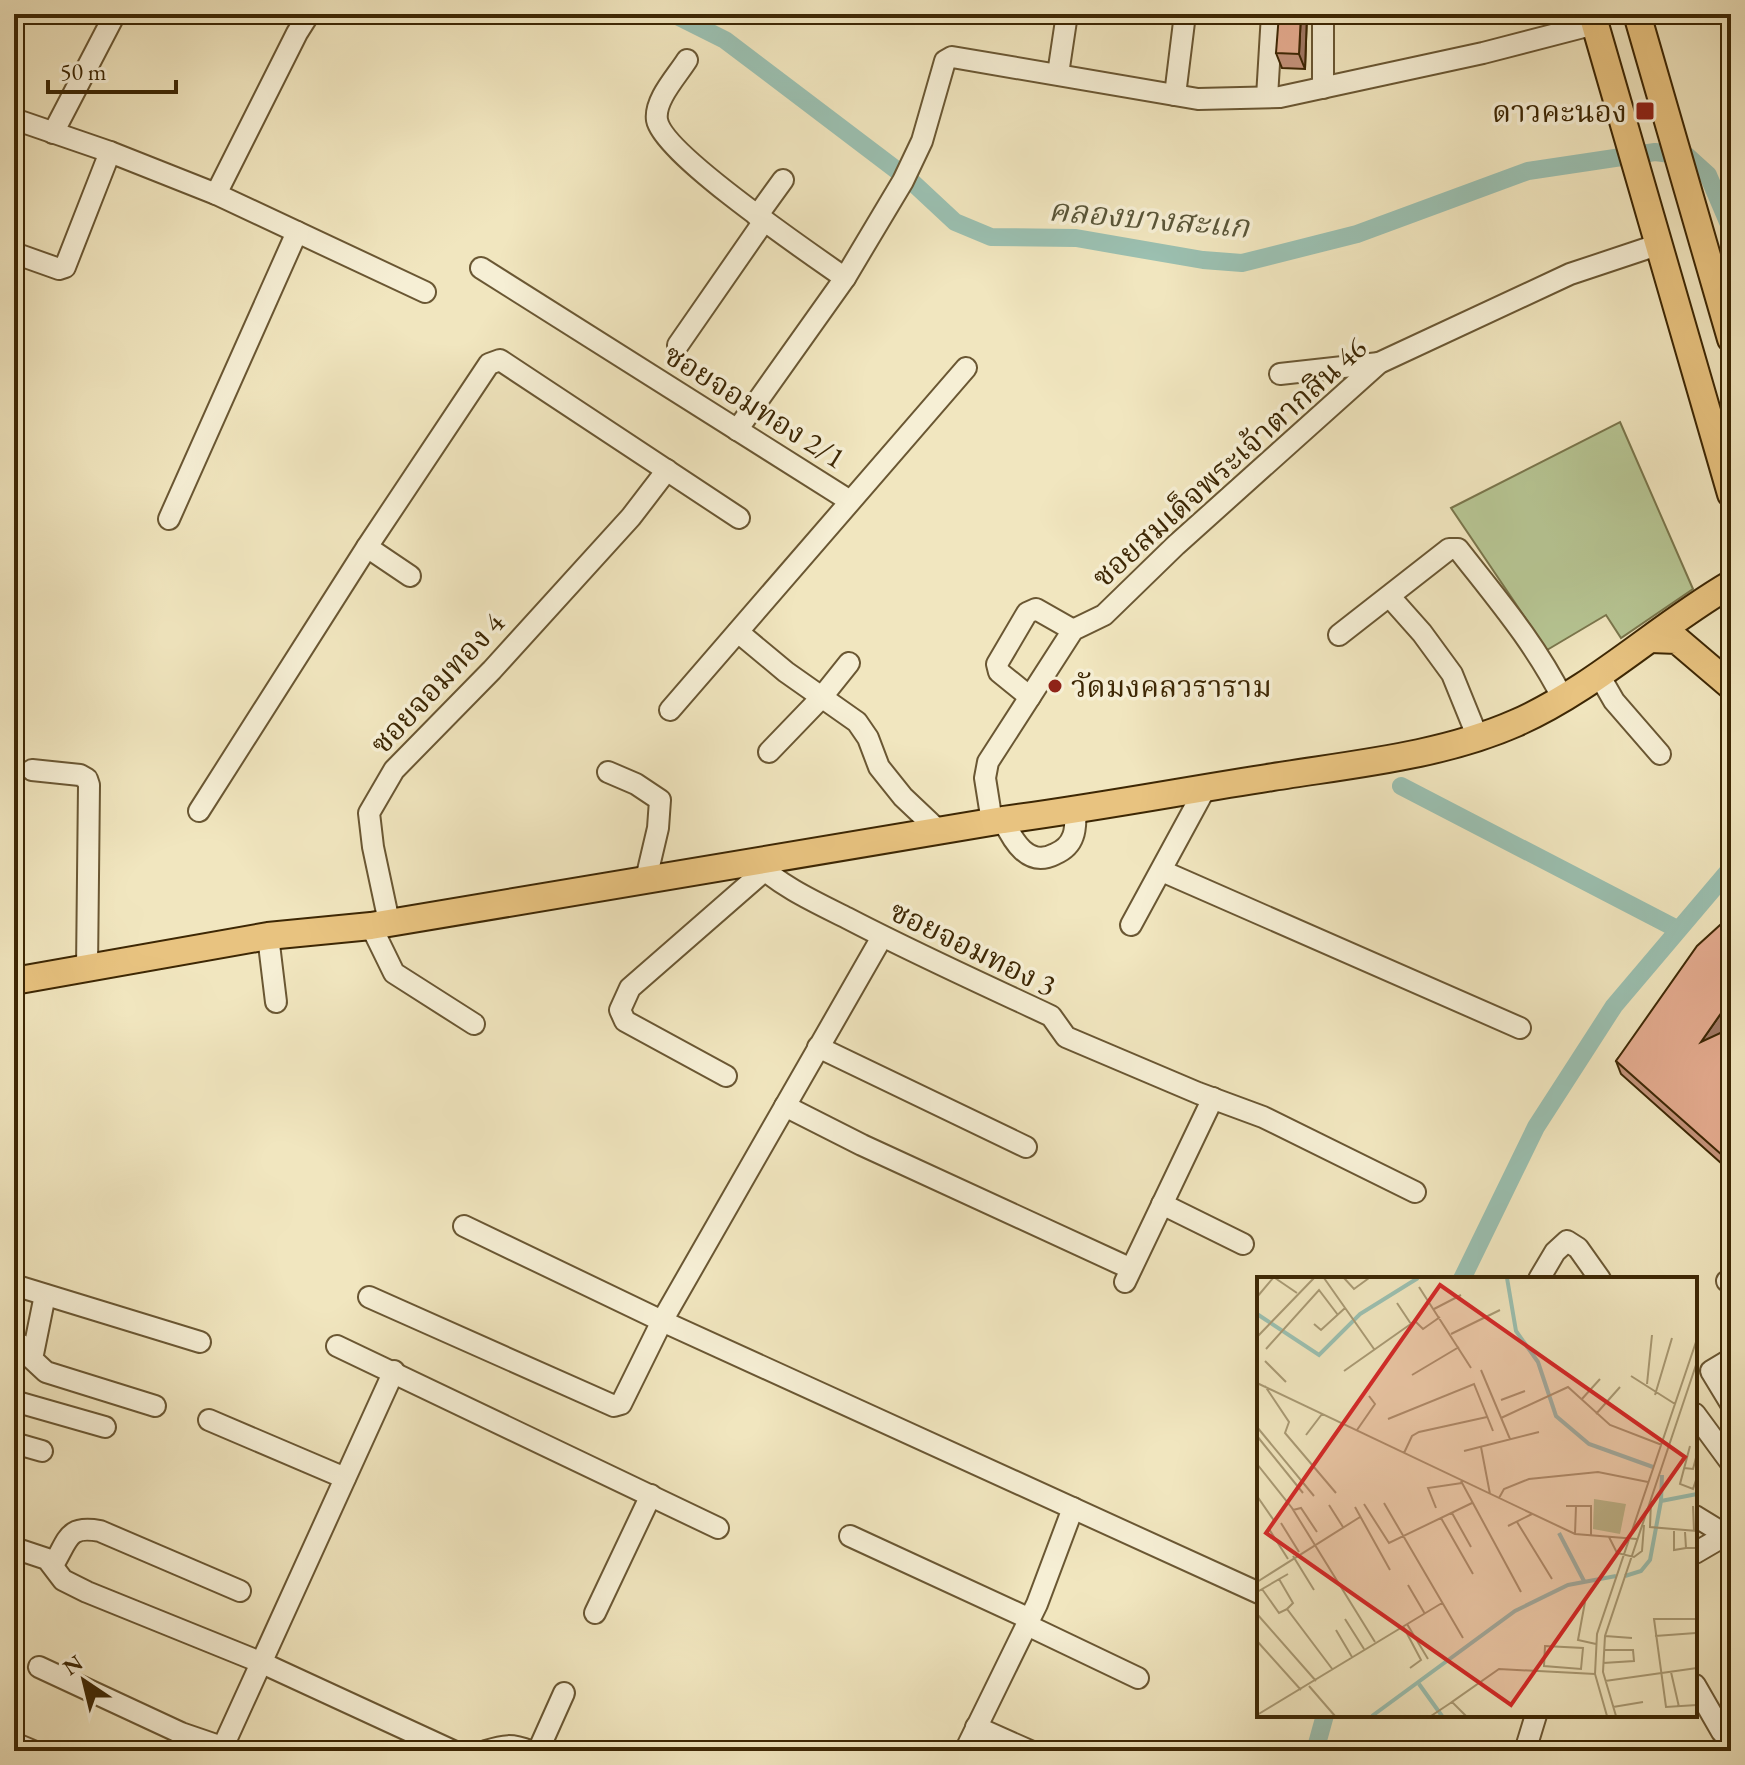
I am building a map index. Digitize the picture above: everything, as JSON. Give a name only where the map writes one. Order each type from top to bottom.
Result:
[{"type":"main road","points":[[1637,14],[1730,330]]},
{"type":"main road","points":[[1594,19],[1731,494]]},
{"type":"main road","points":[[14,981],[268,936],[380,924],[646,879],[759,866],[998,821],[1388,758],[1478,738],[1519,722],[1563,699],[1731,584]]},
{"type":"main road","points":[[1651,639],[1677,640],[1731,686]]},
{"type":"street","points":[[53,133],[115,14]]},
{"type":"street","points":[[216,194],[309,14]]},
{"type":"street","points":[[1058,74],[1067,14]]},
{"type":"street","points":[[1175,95],[1185,14]]},
{"type":"street","points":[[1267,97],[1272,14]]},
{"type":"street","points":[[1323,14],[1323,88]]},
{"type":"street","points":[[737,430],[845,278],[903,181],[922,141],[945,61],[958,57],[1198,99],[1267,97],[1483,53],[1594,19]]},
{"type":"street","points":[[687,60],[660,102],[657,119],[671,145],[760,218],[845,278]]},
{"type":"street","points":[[14,119],[110,152],[216,194],[425,292]]},
{"type":"street","points":[[14,253],[59,269],[65,267],[110,152]]},
{"type":"street","points":[[678,345],[783,180]]},
{"type":"street","points":[[169,519],[297,232]]},
{"type":"street","name":"ซอยสมเด็จพระเจ้าตากสิน 46","points":[[1073,630],[1104,615],[1176,545],[1379,363],[1570,274],[1660,244]]},
{"type":"street","name":"ซอยจอมทอง 2/1","points":[[481,268],[850,501],[670,710]]},
{"type":"street","points":[[199,811],[367,547],[494,360],[500,360],[739,518]]},
{"type":"street","points":[[1280,374],[1379,363]]},
{"type":"street","points":[[850,501],[966,368]]},
{"type":"street","name":"ซอยจอมทอง 4","points":[[474,1024],[394,973],[380,924],[369,813],[394,770],[492,670],[631,517],[667,470]]},
{"type":"street","points":[[367,547],[410,576]]},
{"type":"street","points":[[1339,635],[1449,549],[1458,549],[1527,635],[1544,660],[1563,699]]},
{"type":"street","points":[[1390,597],[1452,674],[1478,738]]},
{"type":"street","points":[[1030,697],[999,672],[997,664],[1027,613],[1036,609],[1073,630],[1030,697],[988,762],[985,778],[998,821],[1024,853],[1034,858],[1046,858],[1058,853],[1073,839],[1076,810]]},
{"type":"street","points":[[738,632],[821,698],[857,722],[868,738],[879,767],[903,797],[940,832]]},
{"type":"street","points":[[769,752],[821,698],[849,663]]},
{"type":"street","points":[[1599,675],[1614,701],[1660,754]]},
{"type":"street","points":[[32,770],[80,775],[87,779],[89,785],[87,968]]},
{"type":"street","points":[[608,772],[636,784],[660,800],[658,828],[646,879]]},
{"type":"street","points":[[1131,925],[1206,787]]},
{"type":"street","points":[[726,1076],[625,1021],[620,1010],[630,988],[759,866]]},
{"type":"street","name":"ซอยจอมทอง 3","points":[[759,866],[800,894],[882,937],[1051,1016],[1066,1037],[1263,1117],[1415,1192]]},
{"type":"street","points":[[1162,871],[1520,1028]]},
{"type":"street","points":[[268,936],[276,1002]]},
{"type":"street","points":[[369,1297],[614,1406],[621,1404],[662,1321],[882,937]]},
{"type":"street","points":[[818,1047],[1026,1147]]},
{"type":"street","points":[[785,1106],[1125,1274],[1213,1098]]},
{"type":"street","points":[[1162,1204],[1243,1244]]},
{"type":"street","points":[[464,1226],[662,1321],[1257,1592]]},
{"type":"street","points":[[1540,1277],[1555,1252],[1567,1241],[1578,1248],[1599,1277]]},
{"type":"street","points":[[14,1285],[200,1342]]},
{"type":"street","points":[[45,1295],[32,1359],[36,1365],[46,1372],[155,1406]]},
{"type":"street","points":[[337,1346],[718,1528]]},
{"type":"street","points":[[1731,1359],[1711,1371],[1731,1404]]},
{"type":"street","points":[[39,1667],[221,1749],[394,1371]]},
{"type":"street","points":[[14,1401],[105,1427]]},
{"type":"street","points":[[1697,1417],[1731,1463]]},
{"type":"street","points":[[209,1420],[345,1478]]},
{"type":"street","points":[[14,1443],[42,1451]]},
{"type":"street","points":[[595,1613],[651,1495]]},
{"type":"street","points":[[966,1751],[1028,1622],[1073,1508]]},
{"type":"street","points":[[1697,1517],[1728,1533]]},
{"type":"street","points":[[53,1565],[71,1535],[84,1528],[100,1531],[240,1591]]},
{"type":"street","points":[[1697,1552],[1728,1533]]},
{"type":"street","points":[[850,1536],[1138,1678]]},
{"type":"street","points":[[14,1548],[41,1556],[53,1565],[63,1580],[87,1592],[260,1662],[453,1751]]},
{"type":"street","points":[[1697,1688],[1722,1732]]},
{"type":"street","points":[[538,1751],[564,1693]]},
{"type":"street","points":[[1525,1751],[1535,1717]]},
{"type":"street","points":[[976,1727],[1030,1751]]},
{"type":"street","points":[[14,1743],[33,1751]]},
{"type":"street","points":[[486,1751],[514,1744],[530,1751]]},
{"type":"green space","points":[[1620,422],[1693,589],[1621,638],[1606,615],[1547,650],[1451,508]]},
{"type":"building","points":[[1279,14],[1301,14],[1299,54],[1276,53]]},
{"type":"building","points":[[1731,915],[1731,999],[1701,1042],[1731,1028],[1731,1163],[1616,1061],[1697,946]]},
{"type":"building","points":[[1731,1352],[1731,1366],[1725,1356]]},
{"type":"waterway","name":"คลองบางสะแก","points":[[673,14],[725,40],[911,181],[955,222],[991,237],[1076,238],[1203,260],[1242,263],[1357,234],[1528,171],[1655,152],[1687,156],[1708,175],[1731,229]]},
{"type":"waterway","points":[[1401,786],[1677,929]]},
{"type":"waterway","points":[[1463,1277],[1536,1127],[1614,1006],[1731,868]]},
{"type":"waterway","points":[[1315,1751],[1324,1717]]},
{"type":"place","name":"ดาวคะนอง","points":[[1645,111]]},
{"type":"place","name":"วัดมงคลวราราม","points":[[1055,686]]}]
